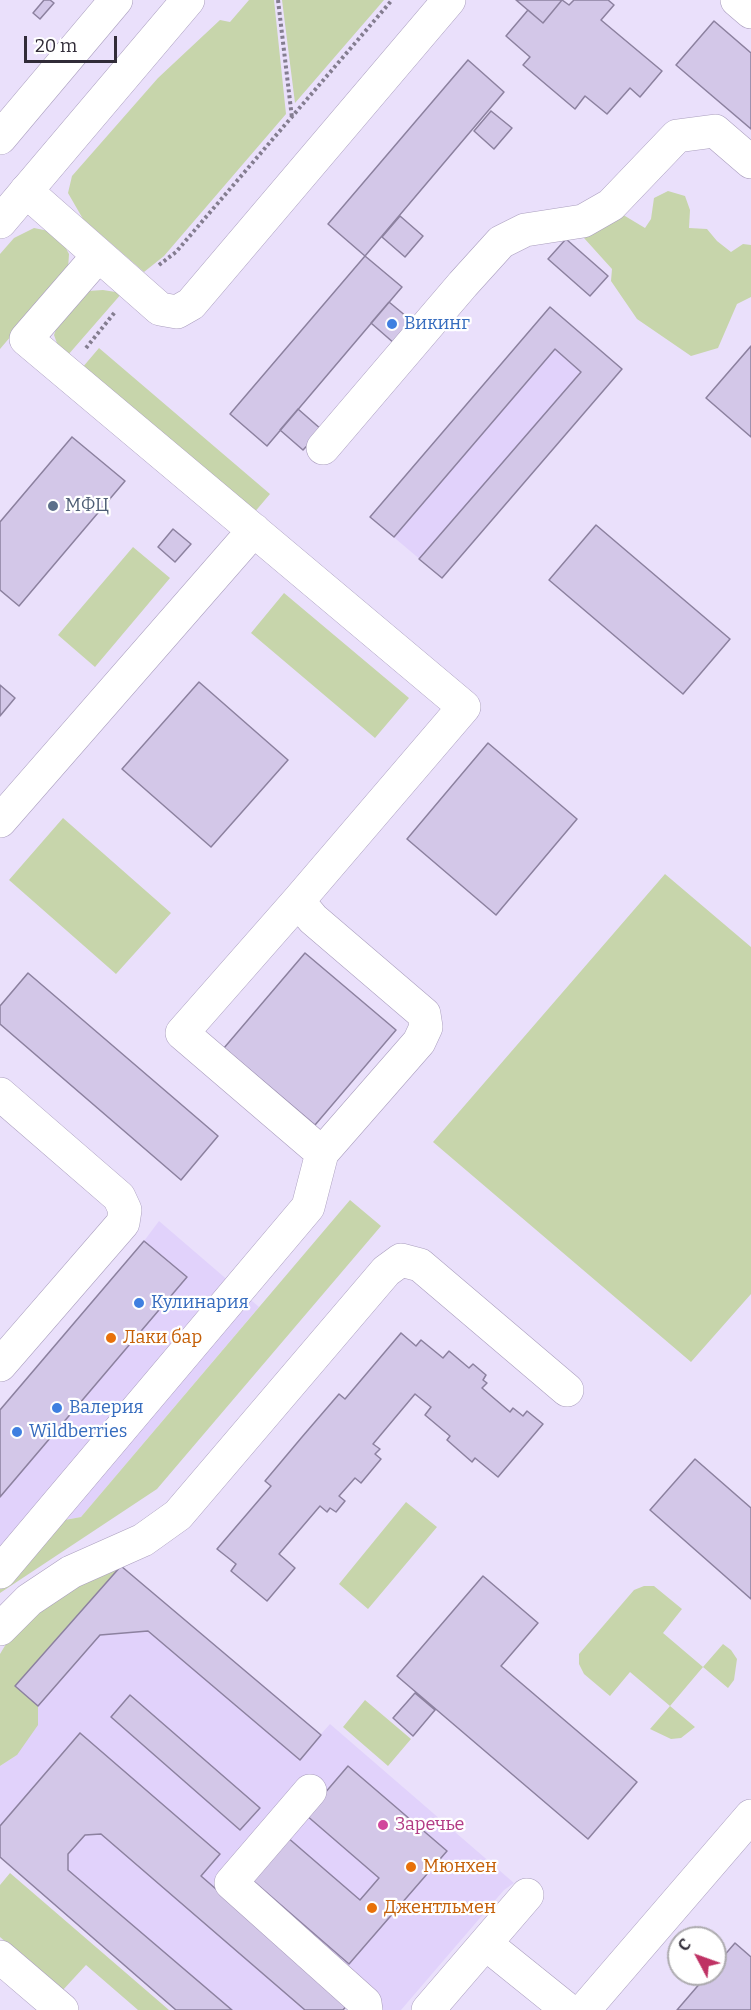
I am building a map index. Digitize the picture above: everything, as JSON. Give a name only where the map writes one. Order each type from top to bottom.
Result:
[{"type":"main road","points":[[0,138],[116,0]]},
{"type":"main road","points":[[0,222],[188,0]]},
{"type":"main road","points":[[26,191],[160,309],[177,312],[191,304],[448,0]]},
{"type":"main road","points":[[737,0],[751,12]]},
{"type":"main road","points":[[323,448],[501,242],[525,230],[583,220],[611,205],[677,136],[715,131],[751,162]]},
{"type":"main road","points":[[98,256],[26,339],[464,707],[182,1033],[322,1154]]},
{"type":"main road","points":[[0,821],[254,530]]},
{"type":"main road","points":[[0,1572],[308,1207],[322,1154],[419,1042],[426,1027],[424,1014],[313,919],[298,901]]},
{"type":"main road","points":[[0,1094],[119,1197],[125,1210],[123,1222],[0,1365]]},
{"type":"main road","points":[[0,1629],[29,1600],[71,1572],[143,1540],[178,1515],[386,1271],[402,1260],[420,1264],[567,1390]]},
{"type":"main road","points":[[310,1791],[231,1883],[365,2003],[366,2010]]},
{"type":"main road","points":[[584,2010],[751,1816]]},
{"type":"main road","points":[[428,2010],[527,1895]]},
{"type":"main road","points":[[486,1944],[568,2010]]},
{"type":"main road","points":[[0,1957],[62,2010]]},
{"type":"path","points":[[278,0],[292,118]]},
{"type":"path","points":[[152,270],[176,252],[392,0]]},
{"type":"path","points":[[67,373],[117,309]]},
{"type":"shaded area","points":[[550,307],[622,369],[442,578],[370,517]]},
{"type":"shaded area","points":[[159,1221],[259,1307],[81,1517],[54,1522],[0,1589],[0,1497],[186,1277],[144,1241]]},
{"type":"shaded area","points":[[121,1566],[321,1734],[330,1724],[514,1883],[504,1890],[401,2010],[382,2010],[375,2004],[348,2004],[343,2010],[176,2010],[0,1857],[0,1766],[17,1755],[15,1686]]},
{"type":"green space","points":[[249,0],[274,0],[286,114],[164,256],[144,272],[83,219],[68,193],[72,176],[158,78],[220,20],[230,22]]},
{"type":"green space","points":[[282,0],[384,0],[295,103]]},
{"type":"green space","points":[[668,191],[685,196],[690,210],[689,228],[707,229],[731,252],[743,244],[751,245],[751,297],[737,304],[718,348],[691,356],[637,319],[611,281],[612,269],[584,238],[591,222],[615,210],[645,228],[651,219],[654,198]]},
{"type":"green space","points":[[34,228],[49,231],[62,241],[69,254],[68,269],[0,349],[0,254],[14,238]]},
{"type":"green space","points":[[103,290],[122,293],[68,355],[58,346],[54,335],[58,323],[88,291]]},
{"type":"green space","points":[[99,348],[270,494],[253,514],[82,368]]},
{"type":"green space","points":[[133,547],[170,578],[95,667],[58,635]]},
{"type":"green space","points":[[284,593],[409,698],[375,738],[251,633]]},
{"type":"green space","points":[[63,818],[171,913],[116,974],[9,880]]},
{"type":"green space","points":[[665,874],[751,947],[751,1294],[691,1362],[433,1142]]},
{"type":"green space","points":[[350,1200],[381,1226],[157,1489],[0,1593],[0,1589],[54,1522],[81,1517]]},
{"type":"green space","points":[[406,1502],[437,1527],[368,1609],[339,1584]]},
{"type":"green space","points":[[121,1566],[16,1685],[38,1706],[38,1725],[17,1755],[0,1766],[0,1654],[15,1629],[76,1585]]},
{"type":"green space","points":[[644,1586],[654,1586],[682,1609],[663,1633],[703,1667],[670,1706],[630,1672],[610,1696],[584,1674],[579,1664],[579,1654],[634,1590]]},
{"type":"green space","points":[[723,1644],[737,1659],[734,1680],[728,1688],[703,1667]]},
{"type":"green space","points":[[365,1700],[411,1739],[388,1766],[343,1727]]},
{"type":"green space","points":[[670,1706],[695,1727],[681,1738],[671,1739],[650,1729]]},
{"type":"green space","points":[[10,1873],[169,2010],[138,2010],[86,1965],[62,1991],[0,1937],[0,1885]]},
{"type":"building","points":[[44,0],[54,3],[40,19],[33,13]]},
{"type":"building","points":[[516,0],[562,0],[543,23]]},
{"type":"building","points":[[562,0],[569,5],[574,0],[608,0],[614,5],[601,20],[662,71],[640,97],[630,88],[607,114],[585,96],[575,109],[523,65],[530,57],[506,36],[528,10],[543,23]]},
{"type":"building","points":[[714,21],[751,53],[751,129],[676,65]]},
{"type":"building","points":[[468,60],[504,92],[365,256],[328,224]]},
{"type":"building","points":[[491,111],[512,128],[494,149],[474,131]]},
{"type":"building","points":[[400,216],[423,236],[405,257],[382,237]]},
{"type":"building","points":[[566,239],[608,276],[590,296],[548,259]]},
{"type":"building","points":[[365,256],[402,287],[267,446],[230,414]]},
{"type":"building","points":[[389,302],[413,322],[395,344],[371,323]]},
{"type":"building","points":[[550,307],[622,369],[442,578],[419,559],[581,372],[555,349],[394,537],[370,517]]},
{"type":"building","points":[[751,346],[751,437],[706,398]]},
{"type":"building","points":[[298,409],[322,430],[303,450],[280,430]]},
{"type":"building","points":[[72,437],[125,481],[19,606],[0,590],[0,522]]},
{"type":"building","points":[[596,525],[730,639],[683,694],[549,580]]},
{"type":"building","points":[[173,529],[191,544],[175,562],[158,547]]},
{"type":"building","points":[[199,682],[288,760],[211,847],[122,769]]},
{"type":"building","points":[[0,685],[15,698],[0,716]]},
{"type":"building","points":[[488,743],[577,819],[496,915],[407,839]]},
{"type":"building","points":[[305,953],[396,1030],[315,1125],[224,1048]]},
{"type":"building","points":[[28,973],[218,1136],[181,1180],[0,1024],[0,1006]]},
{"type":"building","points":[[144,1241],[187,1277],[0,1497],[0,1410]]},
{"type":"building","points":[[401,1333],[416,1346],[421,1340],[443,1358],[449,1351],[469,1368],[473,1364],[486,1375],[483,1380],[487,1383],[482,1388],[510,1412],[513,1408],[523,1416],[527,1411],[543,1424],[498,1477],[475,1458],[472,1462],[447,1440],[450,1436],[425,1415],[431,1407],[415,1394],[373,1444],[380,1449],[375,1454],[381,1459],[361,1483],[355,1478],[339,1496],[345,1501],[336,1512],[330,1508],[327,1512],[320,1506],[279,1554],[295,1568],[267,1601],[231,1571],[236,1564],[217,1549],[271,1486],[265,1481],[302,1437],[339,1394],[345,1399]]},
{"type":"building","points":[[695,1459],[751,1508],[751,1599],[650,1510]]},
{"type":"building","points":[[121,1566],[321,1735],[300,1760],[148,1631],[100,1635],[38,1706],[15,1686]]},
{"type":"building","points":[[483,1576],[538,1623],[501,1666],[637,1782],[588,1839],[397,1676]]},
{"type":"building","points":[[415,1693],[435,1710],[413,1736],[393,1718]]},
{"type":"building","points":[[130,1695],[260,1808],[240,1830],[111,1717]]},
{"type":"building","points":[[80,1733],[220,1854],[201,1876],[348,2004],[343,2010],[305,2010],[101,1834],[85,1835],[68,1854],[68,1870],[232,2010],[176,2010],[0,1857],[0,1826]]},
{"type":"building","points":[[348,1766],[447,1851],[349,1964],[251,1879],[287,1837],[360,1900],[379,1878],[306,1815]]},
{"type":"building","points":[[735,1943],[751,1957],[751,2010],[677,2010],[698,1986],[727,1986],[727,1952]]},
{"type":"place","name":"Викинг","points":[[392,324]]},
{"type":"place","name":"МФЦ","points":[[53,506]]},
{"type":"place","name":"Кулинария","points":[[139,1303]]},
{"type":"place","name":"Лаки бар","points":[[111,1338]]},
{"type":"place","name":"Валерия","points":[[57,1408]]},
{"type":"place","name":"Wildberries","points":[[17,1432]]},
{"type":"place","name":"Заречье","points":[[383,1825]]},
{"type":"place","name":"Мюнхен","points":[[411,1867]]},
{"type":"place","name":"Джентльмен","points":[[372,1908]]}]
